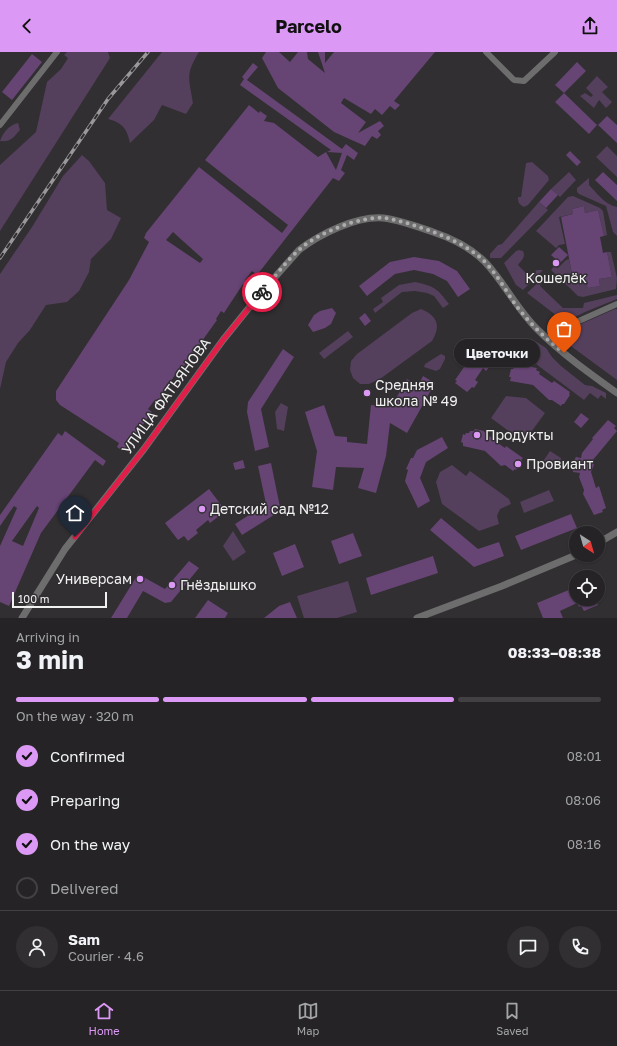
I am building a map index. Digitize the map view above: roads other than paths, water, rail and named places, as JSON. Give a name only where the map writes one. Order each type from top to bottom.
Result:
[{"type":"street","points":[[0,125],[57,52]]},
{"type":"street","points":[[486,52],[514,80],[524,81],[555,52]]},
{"type":"street","name":"УЛИЦА ФАТЬЯНОВА","points":[[22,618],[65,549],[144,449],[223,340],[260,294],[299,250],[319,237],[350,224],[359,221],[382,218],[406,222],[445,236],[473,252],[492,270],[522,313],[548,340],[617,393]]},
{"type":"street","points":[[548,340],[563,328],[617,304]]},
{"type":"street","points":[[605,539],[617,532]]},
{"type":"street","points":[[417,618],[502,586],[569,558]]},
{"type":"railway","points":[[0,258],[108,99],[148,52]]},
{"type":"place","name":"Кошелёк","points":[[556,263]]},
{"type":"place","name":"Цветочки","points":[[564,353]]},
{"type":"place","name":"Средняя школа № 49","points":[[367,393]]},
{"type":"place","name":"Продукты","points":[[477,435]]},
{"type":"place","name":"Провиант","points":[[518,464]]},
{"type":"place","name":"Детский сад №12","points":[[202,509]]},
{"type":"place","name":"Универсам","points":[[140,579]]},
{"type":"place","name":"Гнёздышко","points":[[172,585]]}]
